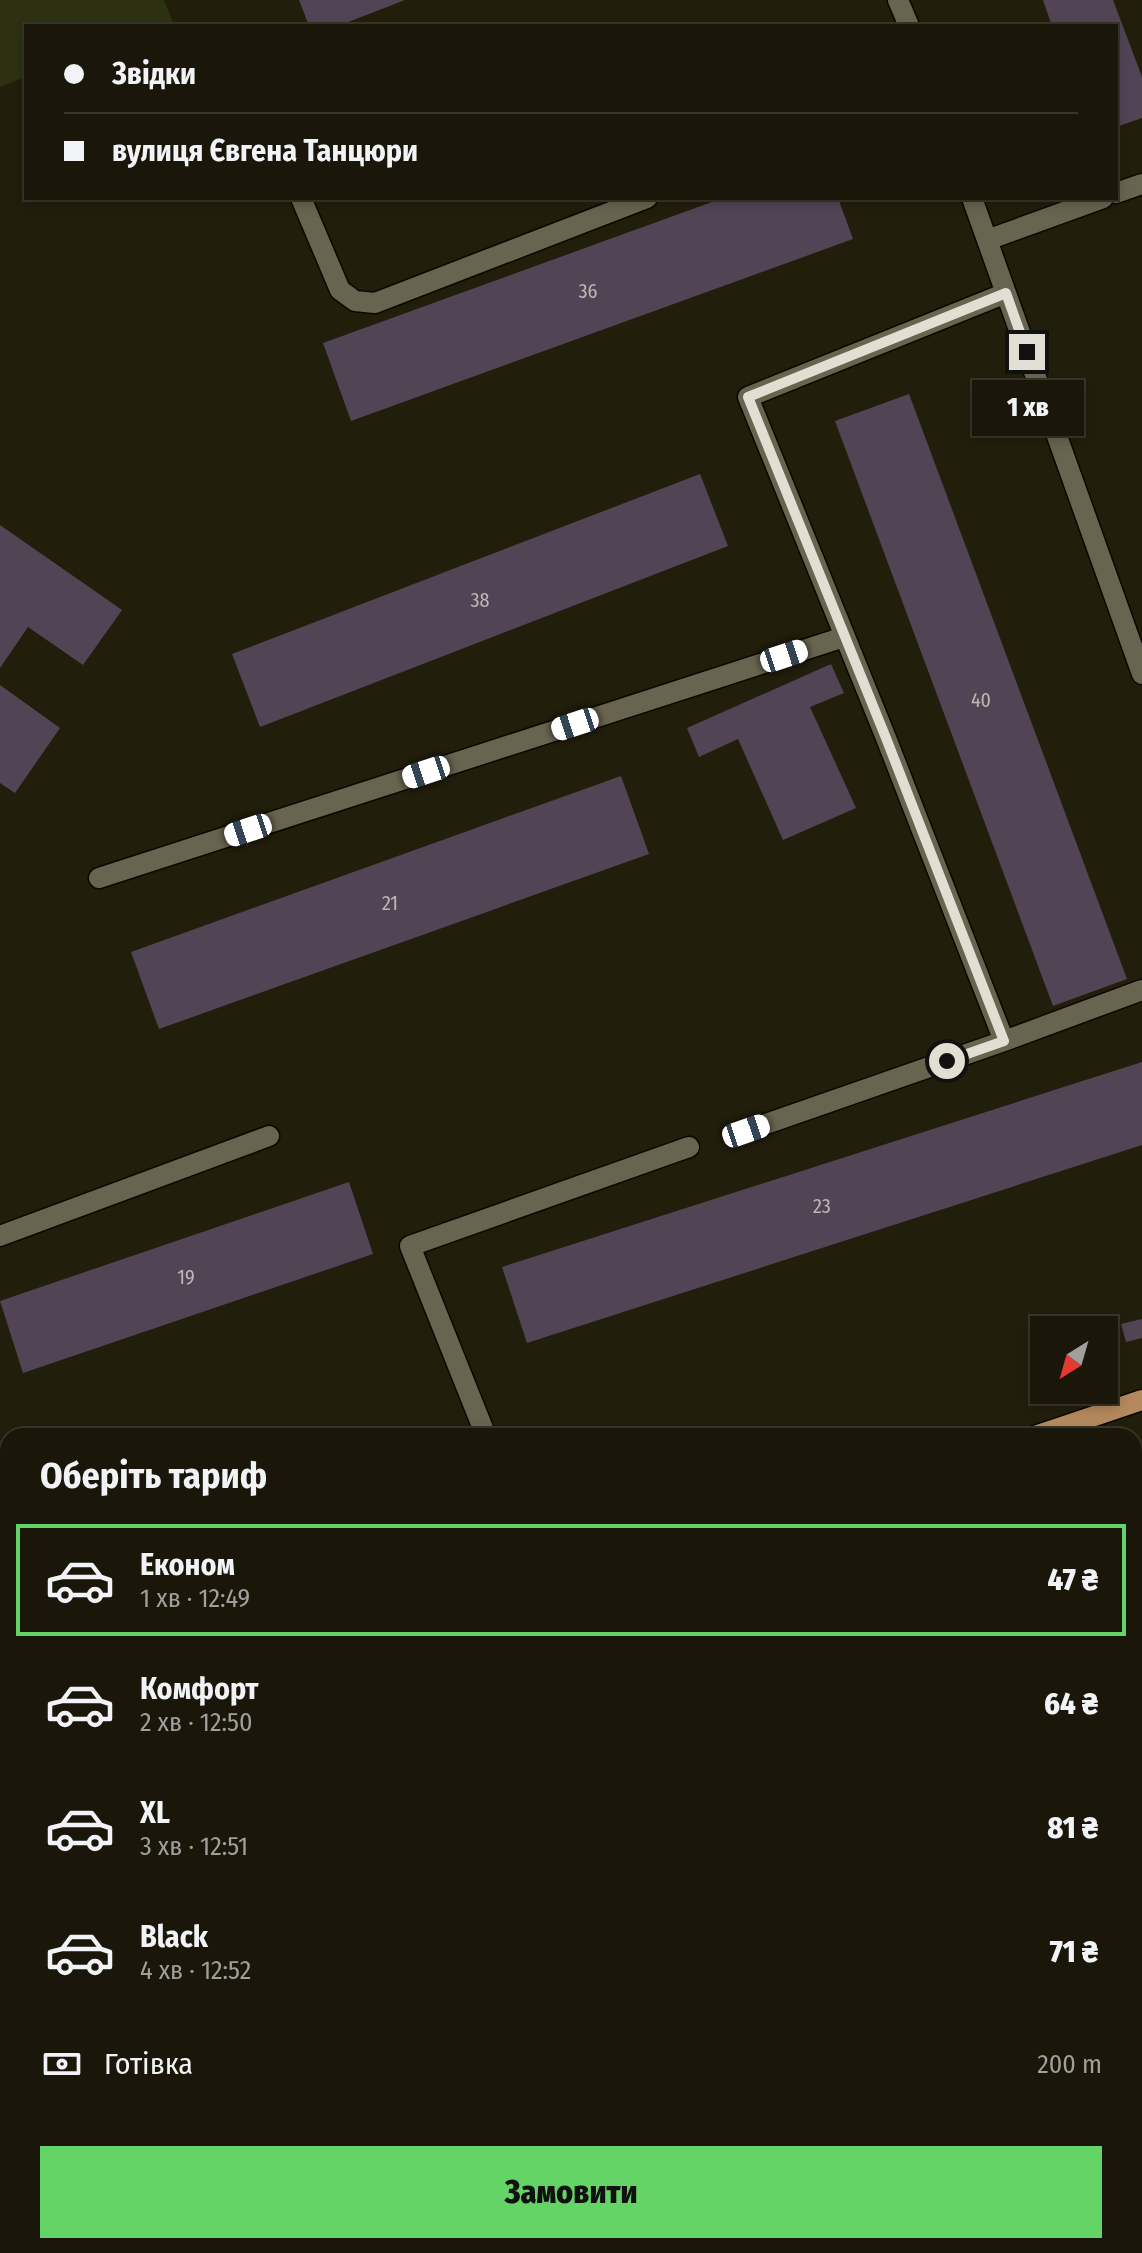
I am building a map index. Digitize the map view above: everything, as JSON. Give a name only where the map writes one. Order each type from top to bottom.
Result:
[{"type":"main road","points":[[1059,1428],[1142,1400]]},
{"type":"street","points":[[898,0],[908,24]]},
{"type":"street","points":[[1118,192],[1142,184]]},
{"type":"street","points":[[302,200],[340,290],[355,301],[375,303],[642,200]]},
{"type":"street","points":[[973,200],[1142,674]]},
{"type":"street","points":[[987,240],[1097,200]]},
{"type":"street","points":[[1004,1041],[748,397],[1006,293]]},
{"type":"street","points":[[99,878],[844,637]]},
{"type":"street","points":[[746,1131],[1142,990]]},
{"type":"street","points":[[0,1236],[269,1136]]},
{"type":"street","points":[[483,1428],[410,1246],[689,1147]]},
{"type":"green space","points":[[0,0],[164,0],[173,22],[168,24],[24,24],[24,78],[0,87]]},
{"type":"building","points":[[299,0],[405,0],[343,24],[308,24]]},
{"type":"building","points":[[1043,0],[1113,0],[1142,77],[1142,118],[1118,126],[1118,24],[1051,24]]},
{"type":"building","points":[[717,200],[839,200],[853,239],[351,421],[323,343]]},
{"type":"building","points":[[909,394],[1127,979],[1053,1006],[835,421]]},
{"type":"building","points":[[700,474],[728,546],[260,727],[232,654]]},
{"type":"building","points":[[0,525],[122,610],[83,665],[28,627],[0,668]]},
{"type":"building","points":[[831,664],[844,693],[810,707],[856,808],[783,840],[738,739],[699,757],[687,728]]},
{"type":"building","points":[[0,685],[60,728],[15,793],[0,783]]},
{"type":"building","points":[[621,776],[649,854],[159,1029],[131,952]]},
{"type":"building","points":[[1142,1062],[1142,1145],[527,1343],[502,1267]]},
{"type":"building","points":[[349,1182],[373,1254],[23,1373],[0,1301]]},
{"type":"building","points":[[1142,1319],[1142,1338],[1126,1342],[1121,1324]]},
{"type":"route","points":[[947,1061],[1004,1041],[748,397],[1006,293],[1027,352]]}]
